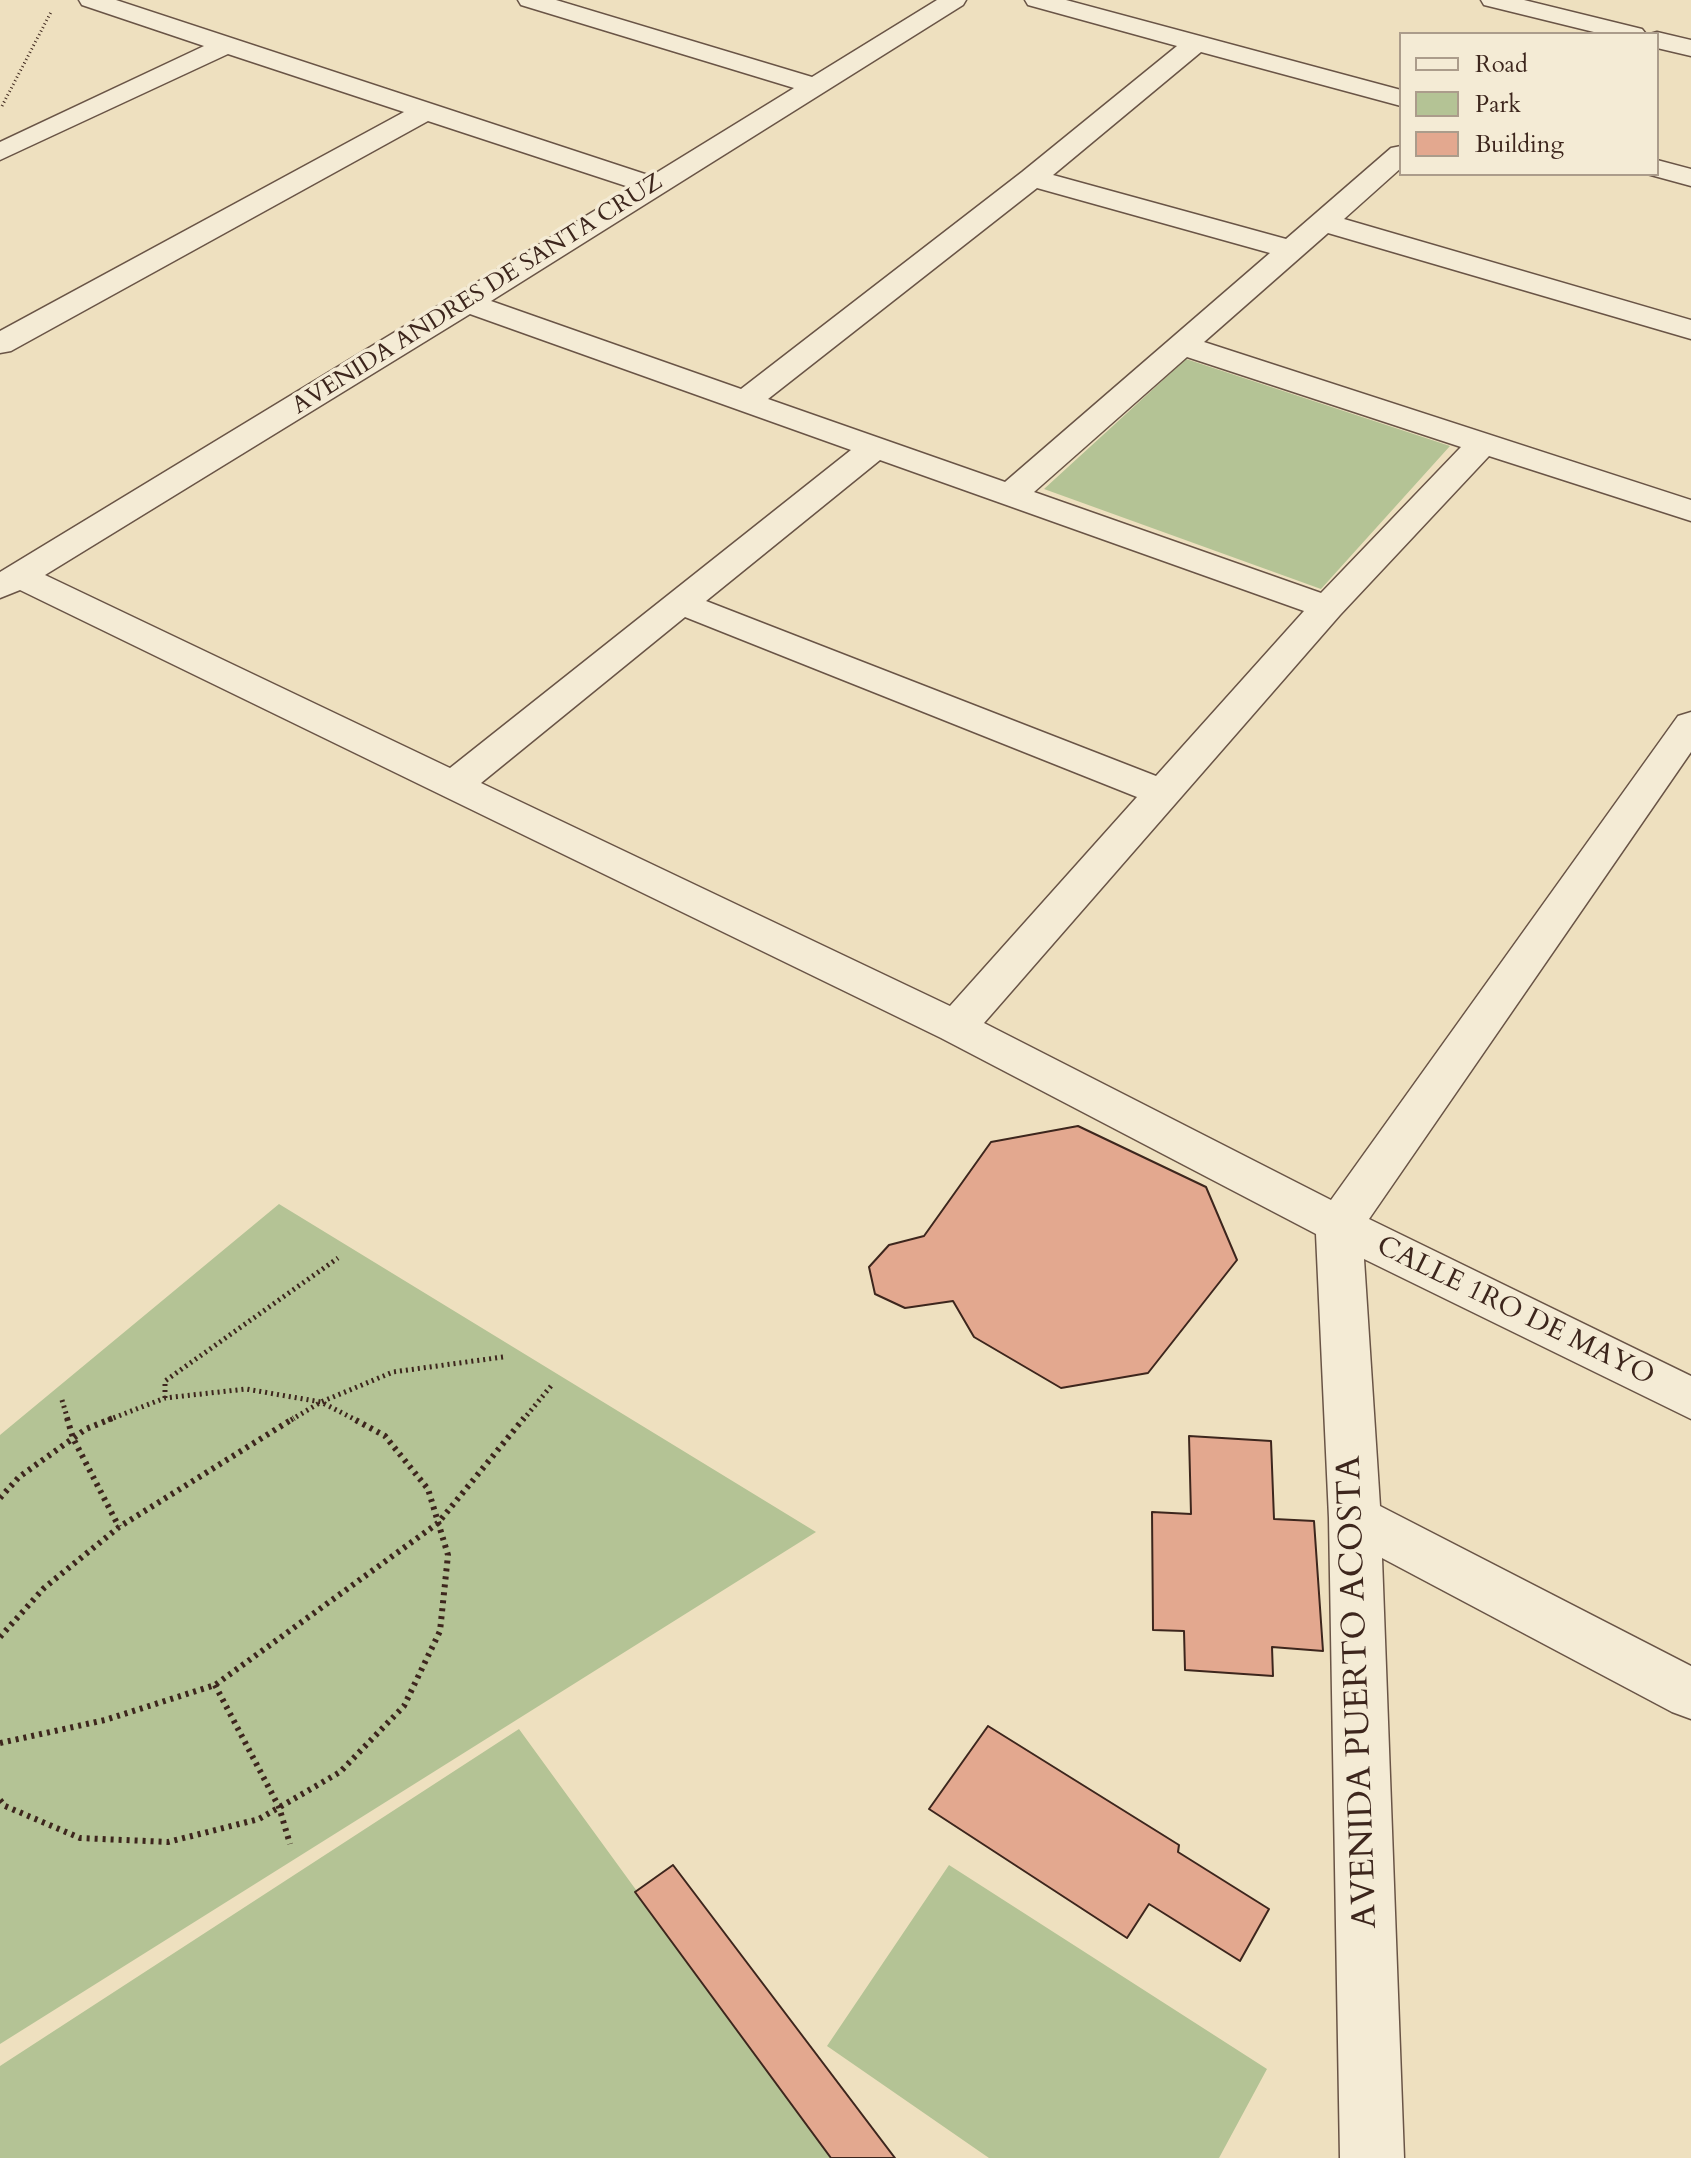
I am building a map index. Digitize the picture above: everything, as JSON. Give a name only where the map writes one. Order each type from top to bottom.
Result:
[{"type":"street","points":[[91,0],[653,186]]},
{"type":"street","points":[[530,0],[815,86]]},
{"type":"street","name":"AVENIDA ANDRES DE SANTA CRUZ","points":[[11,582],[954,0]]},
{"type":"street","points":[[1037,0],[1399,97]]},
{"type":"street","points":[[1493,0],[1625,32]]},
{"type":"street","points":[[1659,40],[1691,48]]},
{"type":"street","points":[[744,402],[1032,178],[1197,42]]},
{"type":"street","points":[[4,147],[226,45]]},
{"type":"street","points":[[0,344],[426,111]]},
{"type":"street","points":[[1010,495],[1399,156]]},
{"type":"street","points":[[1659,169],[1691,178]]},
{"type":"street","points":[[1032,178],[1292,250]]},
{"type":"street","points":[[1323,222],[1691,330]]},
{"type":"street","points":[[467,303],[1327,607]]},
{"type":"street","points":[[1184,346],[1691,511]]},
{"type":"street","points":[[956,1027],[1327,607],[1484,442]]},
{"type":"street","points":[[453,785],[874,448]]},
{"type":"street","name":"CALLE 1RO DE MAYO","points":[[11,582],[453,785],[956,1027],[1339,1225],[1691,1399]]},
{"type":"street","points":[[680,603],[1162,793]]},
{"type":"street","points":[[1339,1225],[1691,724]]},
{"type":"street","name":"AVENIDA PUERTO ACOSTA","points":[[1339,1225],[1355,1518],[1372,2158]]},
{"type":"street","points":[[1355,1518],[1691,1694]]},
{"type":"path","points":[[0,110],[57,0]]},
{"type":"path","points":[[165,1398],[165,1381],[338,1258]]},
{"type":"path","points":[[0,1637],[44,1588],[119,1527],[321,1402],[393,1372],[503,1357]]},
{"type":"path","points":[[0,1743],[105,1720],[215,1685],[438,1523],[551,1386]]},
{"type":"path","points":[[0,1498],[19,1477],[86,1429],[165,1398],[246,1389],[321,1402],[385,1436],[428,1489],[448,1555],[440,1631],[404,1706],[340,1772],[259,1819],[168,1842],[80,1838],[5,1806],[0,1800]]},
{"type":"path","points":[[62,1400],[73,1438],[119,1527]]},
{"type":"path","points":[[215,1685],[279,1807],[290,1844]]},
{"type":"green space","points":[[1186,359],[1450,446],[1321,589],[1044,489]]},
{"type":"green space","points":[[279,1204],[816,1532],[0,2044],[0,1435]]},
{"type":"green space","points":[[519,1729],[831,2158],[0,2158],[0,2066]]},
{"type":"green space","points":[[949,1865],[1267,2069],[1219,2158],[989,2158],[827,2046]]},
{"type":"building","points":[[1078,1126],[1206,1187],[1237,1260],[1148,1373],[1061,1388],[974,1337],[953,1301],[905,1308],[875,1294],[869,1267],[889,1245],[924,1236],[991,1142]]},
{"type":"building","points":[[1189,1436],[1271,1441],[1274,1519],[1314,1521],[1323,1651],[1272,1647],[1273,1676],[1185,1670],[1184,1631],[1153,1630],[1152,1512],[1191,1514]]},
{"type":"building","points":[[988,1726],[1179,1845],[1178,1852],[1269,1909],[1240,1961],[1149,1904],[1127,1938],[929,1809]]},
{"type":"building","points":[[673,1865],[895,2158],[831,2158],[635,1892]]}]
